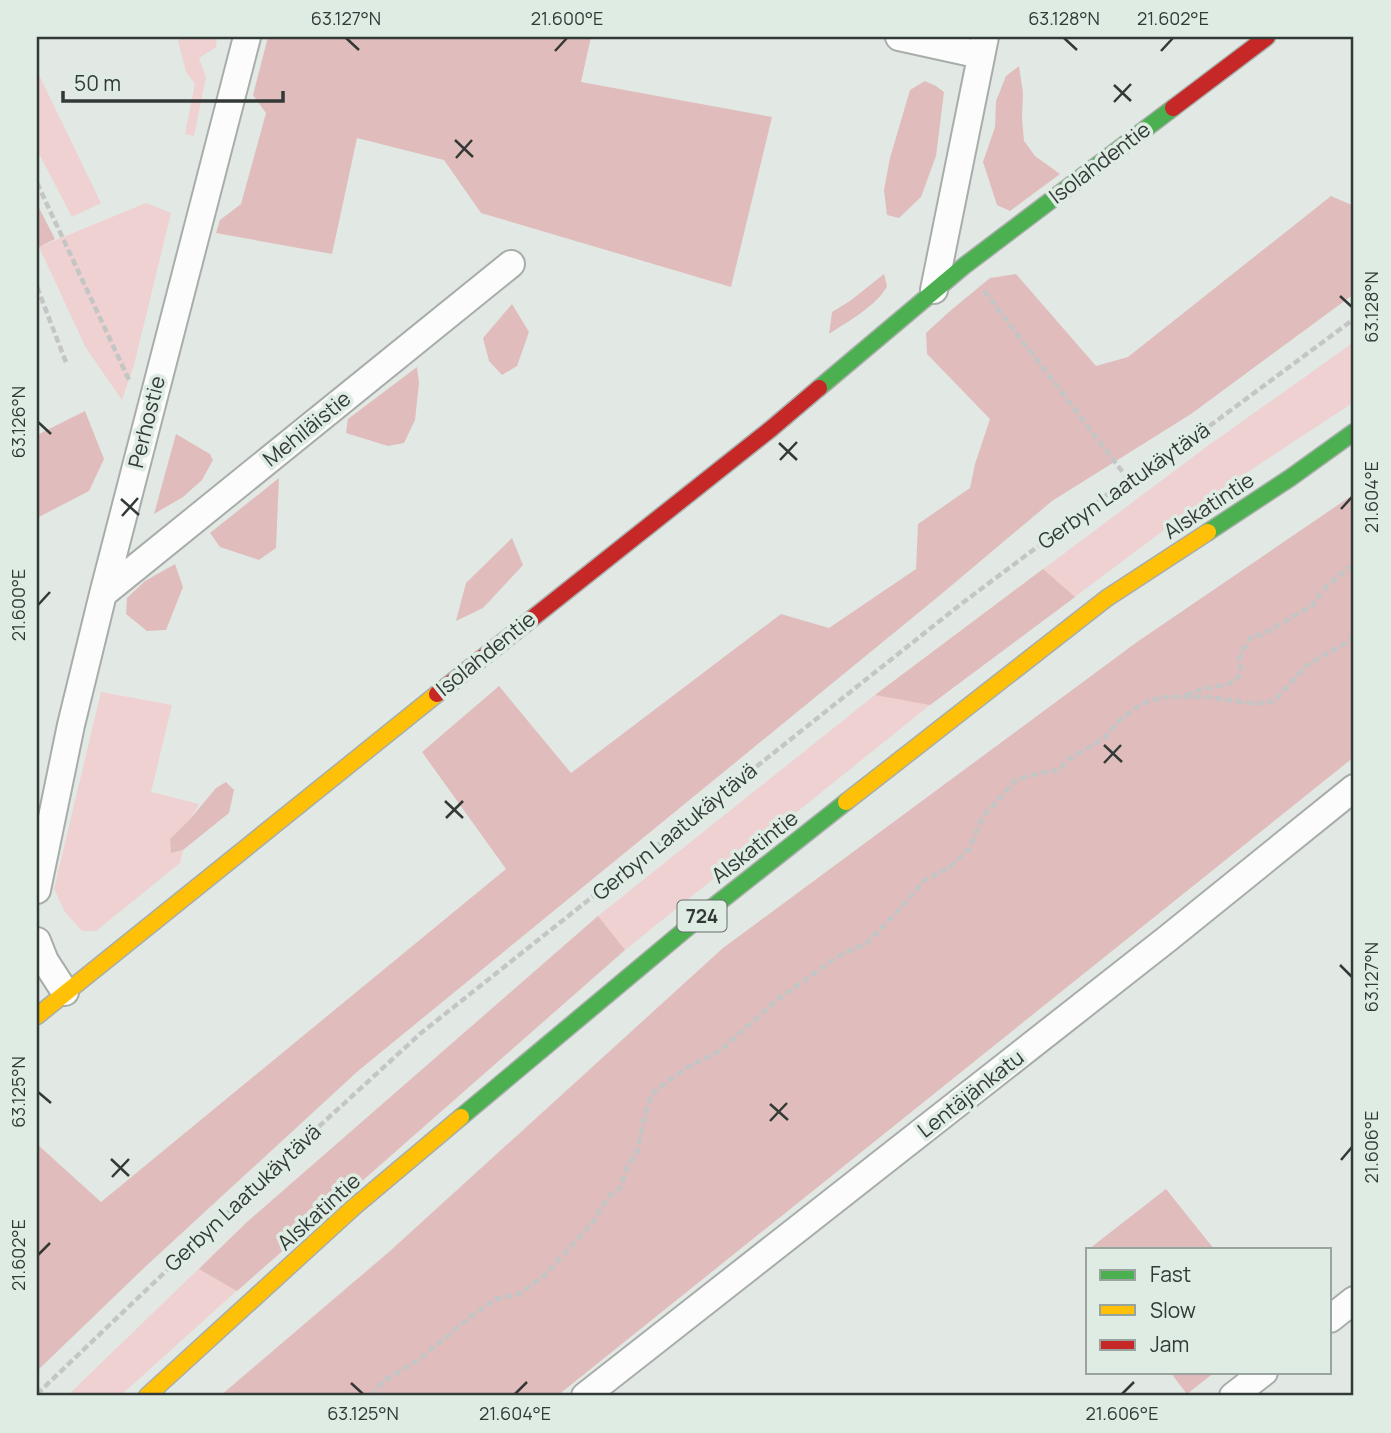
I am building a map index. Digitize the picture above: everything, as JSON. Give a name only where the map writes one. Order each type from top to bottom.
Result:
[{"type":"main road","name":"Isolahdentie","points":[[37,1016],[772,428],[964,266],[1268,37]]},
{"type":"main road","name":"Alskatintie","points":[[147,1396],[354,1207],[699,918],[1107,598],[1290,478],[1354,432]]},
{"type":"main road","name":"Alskatintie","points":[[1290,478],[1354,442]]},
{"type":"street","name":"Perhostie","points":[[37,891],[71,725],[103,594],[247,37]]},
{"type":"street","points":[[899,37],[983,46],[934,290]]},
{"type":"street","name":"Mehiläistie","points":[[103,594],[511,264]]},
{"type":"street","name":"Lentäjänkatu","points":[[585,1396],[1167,939],[1354,788]]},
{"type":"street","points":[[37,940],[45,961],[65,992]]},
{"type":"street","points":[[1332,1317],[1354,1300]]},
{"type":"street","points":[[1233,1396],[1261,1374]]},
{"type":"path","points":[[37,183],[130,382],[151,407]]},
{"type":"path","points":[[964,266],[1128,479]]},
{"type":"path","points":[[37,287],[66,365]]},
{"type":"path","name":"Gerbyn Laatukäytävä","points":[[37,1394],[290,1153],[421,1033],[961,604],[1128,479],[1203,430],[1354,319]]},
{"type":"path","points":[[1182,696],[1218,688],[1238,677],[1241,669],[1239,660],[1248,640],[1254,635],[1262,635],[1313,605],[1324,589],[1348,568],[1354,569]]},
{"type":"path","points":[[372,1396],[382,1382],[417,1361],[496,1299],[519,1294],[545,1275],[579,1240],[608,1197],[620,1188],[627,1168],[638,1150],[651,1095],[688,1067],[720,1051],[777,1000],[840,955],[866,944],[926,879],[950,867],[969,849],[983,817],[1016,780],[1059,769],[1069,759],[1104,738],[1119,720],[1149,701],[1182,696],[1256,704],[1274,701],[1307,665],[1354,637]]},
{"type":"shaded area","points":[[183,37],[217,37],[216,47],[199,58],[206,77],[194,136],[185,134],[195,84],[186,72],[178,41]]},
{"type":"shaded area","points":[[268,37],[591,37],[581,82],[772,117],[731,287],[481,213],[444,160],[357,138],[332,254],[216,233],[220,220],[241,204],[266,113],[253,95]]},
{"type":"shaded area","points":[[1019,66],[1023,93],[1024,141],[1035,156],[1060,174],[1010,211],[997,205],[983,162],[995,127],[996,101],[1006,76]]},
{"type":"shaded area","points":[[37,71],[101,203],[72,217],[37,150]]},
{"type":"shaded area","points":[[925,81],[944,92],[936,156],[921,197],[899,218],[887,215],[884,190],[890,158],[910,90]]},
{"type":"shaded area","points":[[1331,196],[1354,206],[1354,294],[1191,414],[1052,501],[358,1071],[145,1267],[37,1371],[37,1144],[101,1202],[506,869],[422,752],[499,686],[571,773],[781,614],[829,628],[916,569],[918,524],[970,488],[990,419],[927,354],[926,333],[990,278],[1016,274],[1096,366],[1128,357]]},
{"type":"shaded area","points":[[146,203],[171,213],[134,365],[122,400],[86,348],[39,247]]},
{"type":"shaded area","points":[[37,204],[55,239],[37,248]]},
{"type":"shaded area","points":[[884,274],[887,286],[877,300],[829,334],[832,312]]},
{"type":"shaded area","points":[[512,304],[529,332],[517,366],[502,375],[489,361],[483,338]]},
{"type":"shaded area","points":[[1354,342],[1354,402],[1199,504],[930,705],[625,950],[273,1258],[120,1396],[67,1396],[246,1223],[598,916],[875,695],[1209,445]]},
{"type":"shaded area","points":[[417,367],[419,383],[415,420],[404,443],[388,446],[346,433],[348,419]]},
{"type":"shaded area","points":[[85,411],[104,459],[89,491],[37,518],[37,435]]},
{"type":"shaded area","points":[[176,434],[210,454],[213,460],[202,480],[183,497],[154,514]]},
{"type":"shaded area","points":[[279,478],[276,548],[259,560],[220,547],[210,533]]},
{"type":"shaded area","points":[[1354,494],[1354,757],[557,1396],[220,1396],[390,1251],[723,948],[1137,642]]},
{"type":"shaded area","points":[[512,538],[523,565],[483,608],[456,621],[466,583]]},
{"type":"shaded area","points":[[175,564],[183,587],[166,630],[147,631],[126,614],[127,598],[145,581]]},
{"type":"shaded area","points":[[1043,569],[1075,597],[930,705],[875,695]]},
{"type":"shaded area","points":[[101,692],[172,705],[151,792],[199,804],[191,818],[170,839],[171,853],[183,850],[180,863],[96,931],[82,931],[65,912],[54,889]]},
{"type":"shaded area","points":[[226,782],[234,790],[229,813],[183,850],[171,853],[170,839],[216,788]]},
{"type":"shaded area","points":[[598,916],[625,950],[237,1291],[199,1269],[246,1223]]},
{"type":"shaded area","points":[[1166,1189],[1213,1248],[1090,1248]]},
{"type":"shaded area","points":[[1172,1374],[1212,1374],[1187,1394]]},
{"type":"traffic: fast","points":[[819,388],[964,266],[1173,108]]},
{"type":"traffic: fast","points":[[1208,532],[1354,432]]},
{"type":"traffic: fast","points":[[461,1117],[699,918],[846,802]]},
{"type":"traffic: slow","points":[[846,802],[1107,598],[1208,532]]},
{"type":"traffic: slow","points":[[37,1016],[437,694]]},
{"type":"traffic: slow","points":[[147,1396],[354,1207],[461,1117]]},
{"type":"traffic: jam","points":[[1173,108],[1267,37]]},
{"type":"traffic: jam","points":[[437,694],[819,388]]}]
